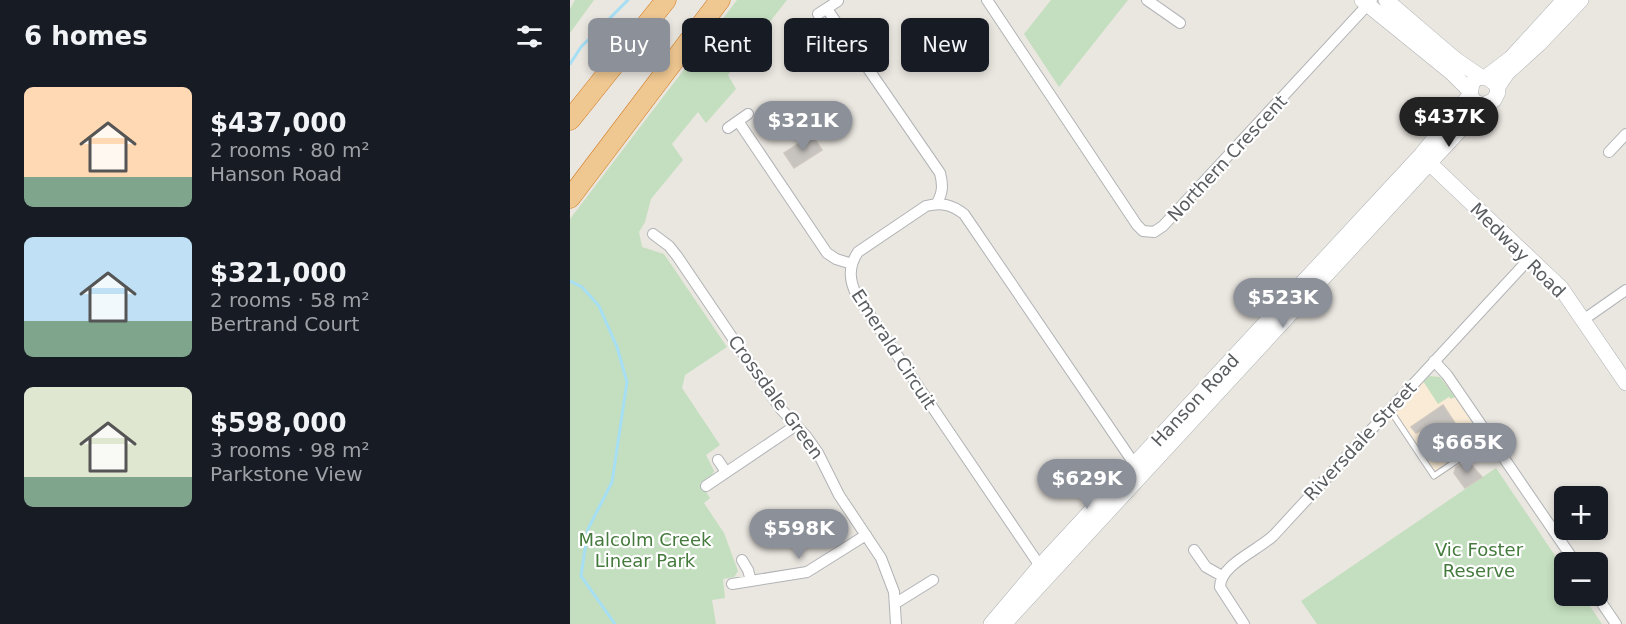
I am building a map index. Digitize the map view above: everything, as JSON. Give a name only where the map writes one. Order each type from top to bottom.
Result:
[{"type":"highway","points":[[570,120],[666,0]]},
{"type":"highway","points":[[570,198],[720,0]]},
{"type":"street","name":"Northern Crescent","points":[[987,0],[1137,225],[1143,231],[1151,232],[1163,226],[1368,2]]},
{"type":"street","points":[[1147,0],[1180,23]]},
{"type":"street","points":[[1386,0],[1435,49],[1474,97],[1494,100],[1497,88],[1507,73],[1539,44],[1581,0]]},
{"type":"street","points":[[1474,97],[1472,83],[1511,58],[1564,0]]},
{"type":"street","points":[[838,1],[822,12],[940,173],[943,185],[942,195],[937,203],[953,206],[964,214],[1140,468]]},
{"type":"street","points":[[1368,2],[1435,49],[1493,81],[1497,88]]},
{"type":"street","name":"Hanson Road","points":[[991,624],[1044,572],[1425,159],[1474,97]]},
{"type":"street","points":[[728,128],[748,114]]},
{"type":"street","points":[[738,121],[827,253],[836,259],[852,264]]},
{"type":"street","points":[[1609,152],[1626,134]]},
{"type":"street","name":"Medway Road","points":[[1425,159],[1561,288],[1626,384]]},
{"type":"street","name":"Emerald Circuit","points":[[937,203],[926,206],[862,249],[852,264],[850,280],[857,296],[1044,572]]},
{"type":"street","name":"Crossdale Green","points":[[653,234],[669,246],[677,256],[780,408],[818,453],[839,495],[886,568],[896,603],[896,624]]},
{"type":"street","name":"Riversdale Street","points":[[1222,576],[1228,568],[1273,536],[1530,258]]},
{"type":"street","points":[[1582,320],[1626,290]]},
{"type":"street","points":[[1434,361],[1447,375],[1568,552]]},
{"type":"street","points":[[706,486],[795,426]]},
{"type":"street","points":[[718,460],[726,472]]},
{"type":"street","points":[[732,584],[807,572],[866,535]]},
{"type":"street","points":[[1194,550],[1206,567],[1222,576],[1220,587],[1244,624]]},
{"type":"street","points":[[742,560],[751,581]]},
{"type":"street","name":"Hanson Road","points":[[1004,624],[1044,572]]},
{"type":"street","points":[[896,603],[933,580]]},
{"type":"street","points":[[1604,606],[1616,624]]},
{"type":"lane","points":[[1390,410],[1434,476],[1490,438]]},
{"type":"shaded area","points":[[1430,376],[1437,376],[1445,381],[1487,444],[1434,481],[1394,422],[1387,420]]},
{"type":"green space","points":[[575,0],[594,0],[570,33],[570,9]]},
{"type":"green space","name":"Malcolm Creek Linear Park","points":[[737,0],[787,0],[772,19],[723,18]]},
{"type":"green space","points":[[1051,0],[1128,0],[1059,87],[1024,34]]},
{"type":"green space","name":"Malcolm Creek Linear Park","points":[[682,72],[730,72],[728,75],[736,89],[706,123],[698,112],[672,144],[683,160],[651,199],[645,222],[639,232],[642,247],[664,254],[727,347],[685,375],[682,388],[720,445],[706,455],[714,471],[700,483],[710,498],[704,503],[724,533],[738,571],[734,577],[723,579],[725,598],[712,600],[716,624],[570,624],[570,219]]},
{"type":"green space","points":[[1430,376],[1440,377],[1455,397],[1451,399],[1449,397],[1438,404],[1423,381]]},
{"type":"green space","name":"Vic Foster Reserve","points":[[1496,468],[1554,554],[1554,606],[1590,606],[1602,624],[1317,624],[1301,601]]},
{"type":"building","points":[[812,135],[822,150],[794,168],[784,153]]},
{"type":"building","points":[[1443,405],[1470,446],[1446,462],[1435,446],[1433,448],[1420,431],[1416,433],[1411,427]]},
{"type":"building","points":[[1467,460],[1482,477],[1465,488],[1454,473],[1456,467]]},
{"type":"waterway","points":[[570,64],[581,47],[628,0]]},
{"type":"waterway","points":[[570,281],[582,287],[599,306],[617,347],[627,382],[612,482],[588,529],[581,576],[615,624]]}]
